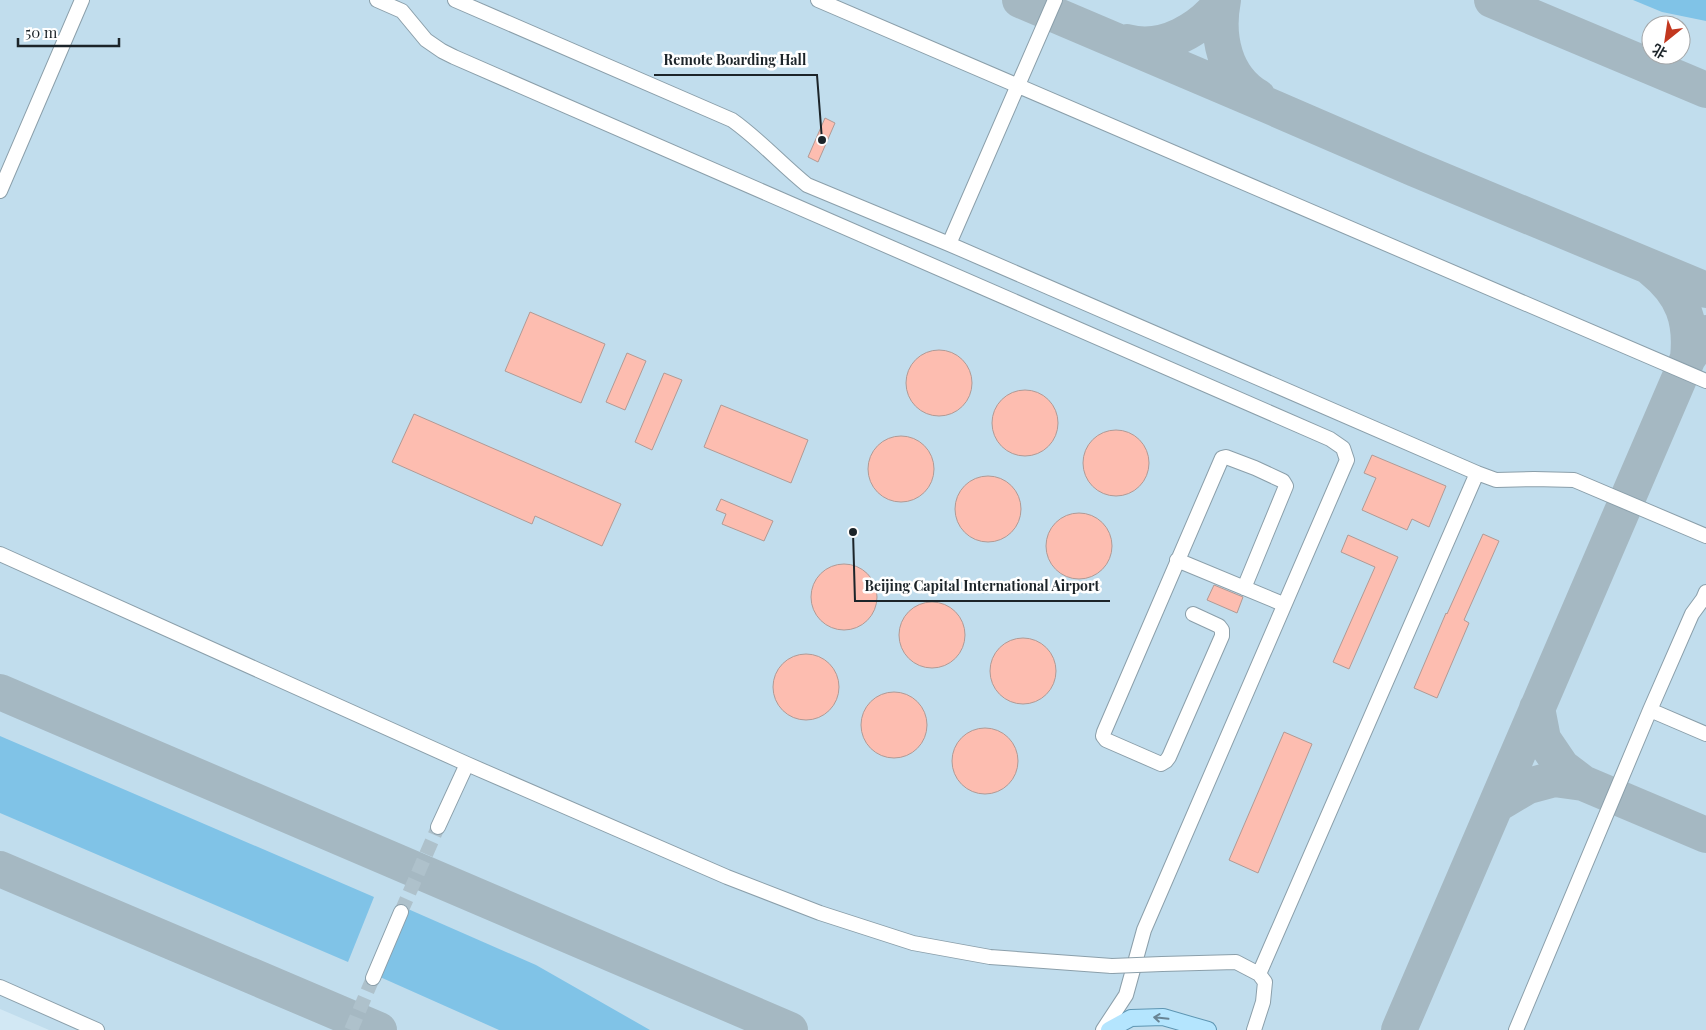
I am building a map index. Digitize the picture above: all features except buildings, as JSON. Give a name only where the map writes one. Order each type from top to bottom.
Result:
[{"type":"main road","points":[[1109,1030],[1131,1018],[1163,1017],[1208,1030]]},
{"type":"lane","points":[[0,192],[82,0]]},
{"type":"lane","points":[[376,0],[402,11],[426,40],[454,58],[1330,439],[1343,448],[1347,460],[1283,604],[1144,930],[1126,995],[1103,1030]]},
{"type":"lane","points":[[455,0],[732,120],[751,133],[806,185],[949,244],[1477,473],[1496,480],[1574,480],[1706,536]]},
{"type":"lane","points":[[818,0],[1706,381]]},
{"type":"lane","points":[[949,244],[1055,0]]},
{"type":"lane","points":[[1193,614],[1219,626],[1222,630],[1222,636],[1169,757],[1160,764],[1106,740],[1103,736],[1220,460],[1226,457],[1255,468],[1283,482],[1286,486],[1244,588]]},
{"type":"lane","points":[[1259,974],[1477,473]]},
{"type":"lane","points":[[0,554],[468,764],[737,880],[820,913],[904,940],[990,957],[1112,966],[1236,962],[1259,974],[1265,982],[1262,1002],[1254,1030]]},
{"type":"lane","points":[[1177,560],[1283,604]]},
{"type":"lane","points":[[1516,1030],[1650,710],[1692,614],[1705,597]]},
{"type":"lane","points":[[1650,710],[1706,734]]},
{"type":"lane","points":[[438,827],[468,764]]},
{"type":"lane","points":[[373,978],[401,912]]},
{"type":"lane","points":[[0,987],[97,1030]]},
{"type":"shaded area","points":[[0,0],[1706,0],[1706,1030],[49,1030],[0,1009]]},
{"type":"shaded area","points":[[1633,0],[1706,0],[1706,21],[1691,18],[1691,15],[1662,12]]},
{"type":"shaded area","points":[[0,736],[374,897],[348,962],[0,813]]},
{"type":"shaded area","points":[[408,909],[536,965],[650,1030],[499,1030],[380,977]]},
{"type":"taxiway","points":[[1020,0],[1415,169],[1706,290]]},
{"type":"taxiway","points":[[1223,0],[1221,28],[1225,55],[1237,78],[1246,89],[1258,97]]},
{"type":"taxiway","points":[[1127,42],[1154,44],[1181,36],[1204,20],[1223,0]]},
{"type":"taxiway","points":[[1492,0],[1706,90]]},
{"type":"taxiway","points":[[1653,270],[1672,289],[1683,309],[1687,320],[1688,358]]},
{"type":"taxiway","points":[[1399,1030],[1688,358],[1706,333]]},
{"type":"taxiway","points":[[0,692],[790,1030]]},
{"type":"taxiway","points":[[1537,708],[1543,739],[1562,767],[1583,783],[1706,835]]},
{"type":"taxiway","points":[[1496,805],[1528,786],[1554,779],[1583,783]]},
{"type":"taxiway","points":[[0,869],[379,1030]]},
{"type":"tunnel","points":[[401,912],[438,827]]},
{"type":"tunnel","points":[[351,1030],[373,978]]},
{"type":"place","name":"Remote Boarding Hall","points":[[822,140]]},
{"type":"place","name":"Beijing Capital International Airport","points":[[853,532]]}]
